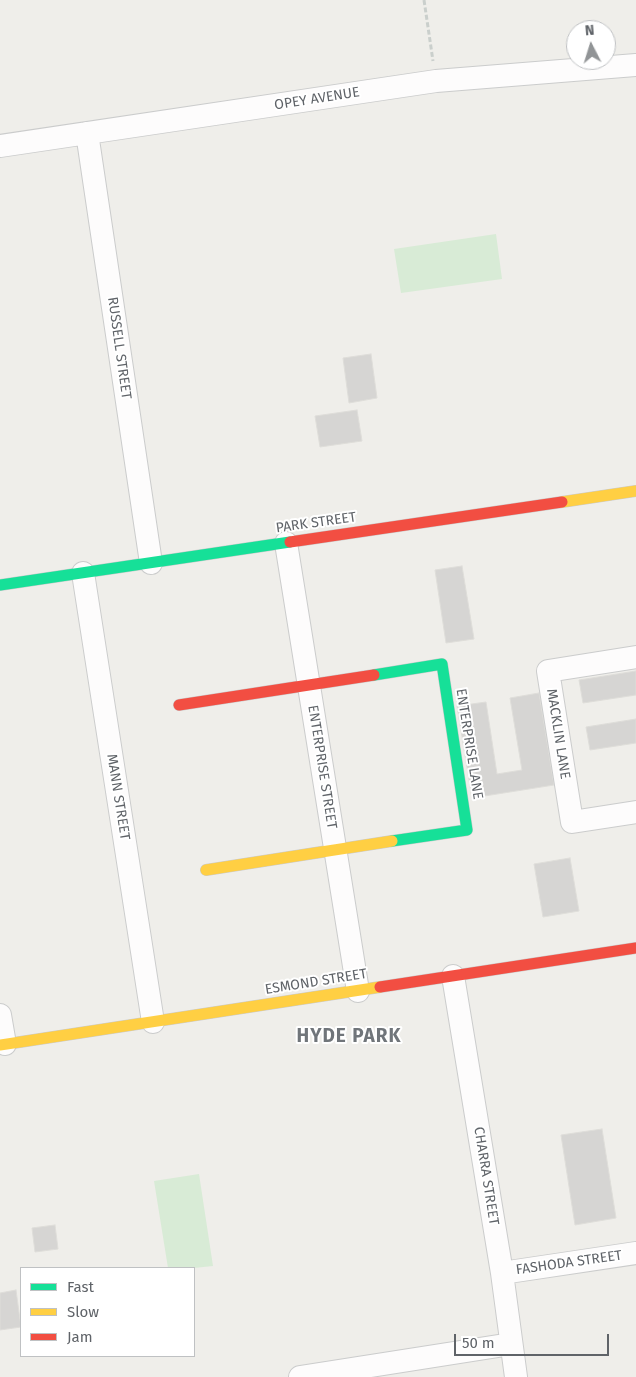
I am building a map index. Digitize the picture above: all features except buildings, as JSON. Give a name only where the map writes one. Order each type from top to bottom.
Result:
[{"type":"street","name":"OPEY AVENUE","points":[[0,146],[436,81],[636,65]]},
{"type":"street","name":"RUSSELL STREET","points":[[88,134],[151,563]]},
{"type":"street","name":"PARK STREET","points":[[0,585],[636,491]]},
{"type":"street","name":"ENTERPRISE STREET","points":[[286,543],[358,991]]},
{"type":"street","name":"MANN STREET","points":[[82,573],[153,1022]]},
{"type":"street","name":"MACKLIN LANE","points":[[636,657],[548,671],[572,822],[636,812]]},
{"type":"street","name":"ENTERPRISE LANE","points":[[179,705],[442,664],[468,830],[206,870]]},
{"type":"street","name":"ESMOND STREET","points":[[2,1044],[636,948]]},
{"type":"street","name":"CHARRA STREET","points":[[453,976],[502,1273],[516,1377]]},
{"type":"street","points":[[0,1015],[2,1044]]},
{"type":"street","name":"FASHODA STREET","points":[[502,1273],[636,1253]]},
{"type":"street","points":[[300,1377],[511,1344]]},
{"type":"path","points":[[424,0],[436,81]]},
{"type":"green space","points":[[496,234],[502,279],[401,293],[394,249]]},
{"type":"green space","points":[[199,1174],[213,1266],[168,1267],[154,1181]]},
{"type":"traffic: fast","points":[[0,585],[290,542]]},
{"type":"traffic: fast","points":[[374,675],[442,664],[467,830],[392,841]]},
{"type":"traffic: slow","points":[[562,502],[636,491]]},
{"type":"traffic: slow","points":[[206,870],[392,841]]},
{"type":"traffic: slow","points":[[0,1045],[380,987]]},
{"type":"traffic: jam","points":[[290,542],[562,502]]},
{"type":"traffic: jam","points":[[179,705],[374,675]]},
{"type":"traffic: jam","points":[[380,987],[636,948]]},
{"type":"district","name":"HYDE PARK","points":[[349,1037]]}]
